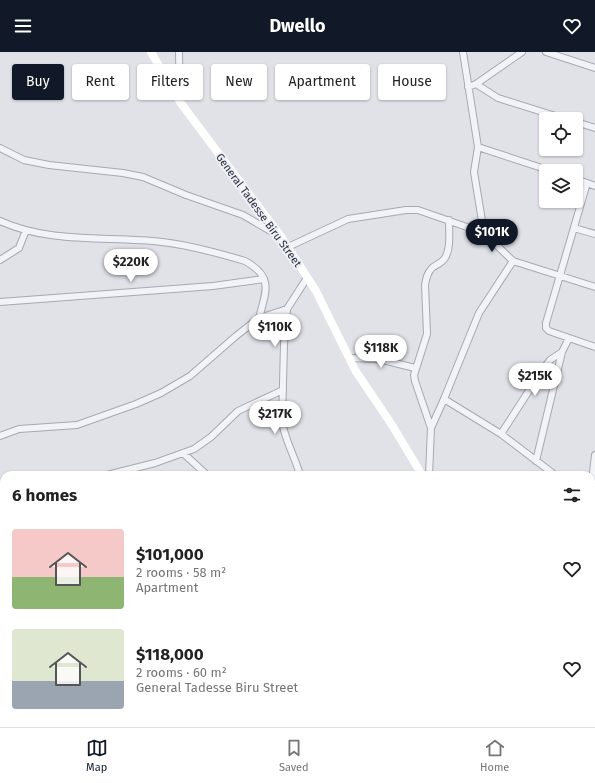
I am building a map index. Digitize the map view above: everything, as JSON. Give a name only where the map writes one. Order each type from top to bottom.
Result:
[{"type":"street","name":"General Tadesse Biru Street","points":[[151,52],[180,102],[288,247],[316,291],[355,370],[420,471]]},
{"type":"street","points":[[179,52],[180,102]]},
{"type":"street","points":[[463,52],[478,147],[474,172],[484,233]]},
{"type":"street","points":[[468,87],[476,84],[522,52]]},
{"type":"street","points":[[546,52],[595,68]]},
{"type":"street","points":[[476,84],[498,98],[543,112]]},
{"type":"street","points":[[583,124],[595,128]]},
{"type":"street","points":[[478,147],[539,167]]},
{"type":"street","points":[[0,148],[24,160],[55,166],[134,174],[153,180],[243,215],[282,238]]},
{"type":"street","points":[[583,182],[595,186]]},
{"type":"street","points":[[587,183],[559,277],[546,323],[546,328],[549,331],[595,347]]},
{"type":"street","points":[[288,247],[348,219],[406,210],[418,210],[484,233],[513,261],[559,277],[595,287]]},
{"type":"street","points":[[429,471],[431,428],[414,375],[427,334],[425,286],[427,278],[433,268],[444,260],[447,254],[449,220]]},
{"type":"street","points":[[0,221],[26,230],[44,234],[72,238],[163,242],[245,261],[253,265],[264,280],[267,287],[259,318]]},
{"type":"street","points":[[574,228],[595,234]]},
{"type":"street","points":[[0,260],[19,248],[26,230]]},
{"type":"street","points":[[431,428],[444,400],[479,313],[513,261]]},
{"type":"street","points":[[299,471],[282,422],[284,344],[287,308],[307,278]]},
{"type":"street","points":[[0,302],[213,286],[264,280]]},
{"type":"street","points":[[0,436],[19,429],[77,425],[136,404],[161,393],[190,376],[259,318],[287,308]]},
{"type":"street","points":[[536,461],[562,352],[569,338]]},
{"type":"street","points":[[501,434],[541,372],[550,360],[562,352]]},
{"type":"street","points":[[349,358],[379,359],[415,368]]},
{"type":"street","points":[[123,471],[183,454],[202,444],[238,411],[283,390]]},
{"type":"street","points":[[444,400],[501,434],[550,471]]},
{"type":"street","points":[[183,454],[202,471]]},
{"type":"street","points":[[594,471],[595,455]]}]
